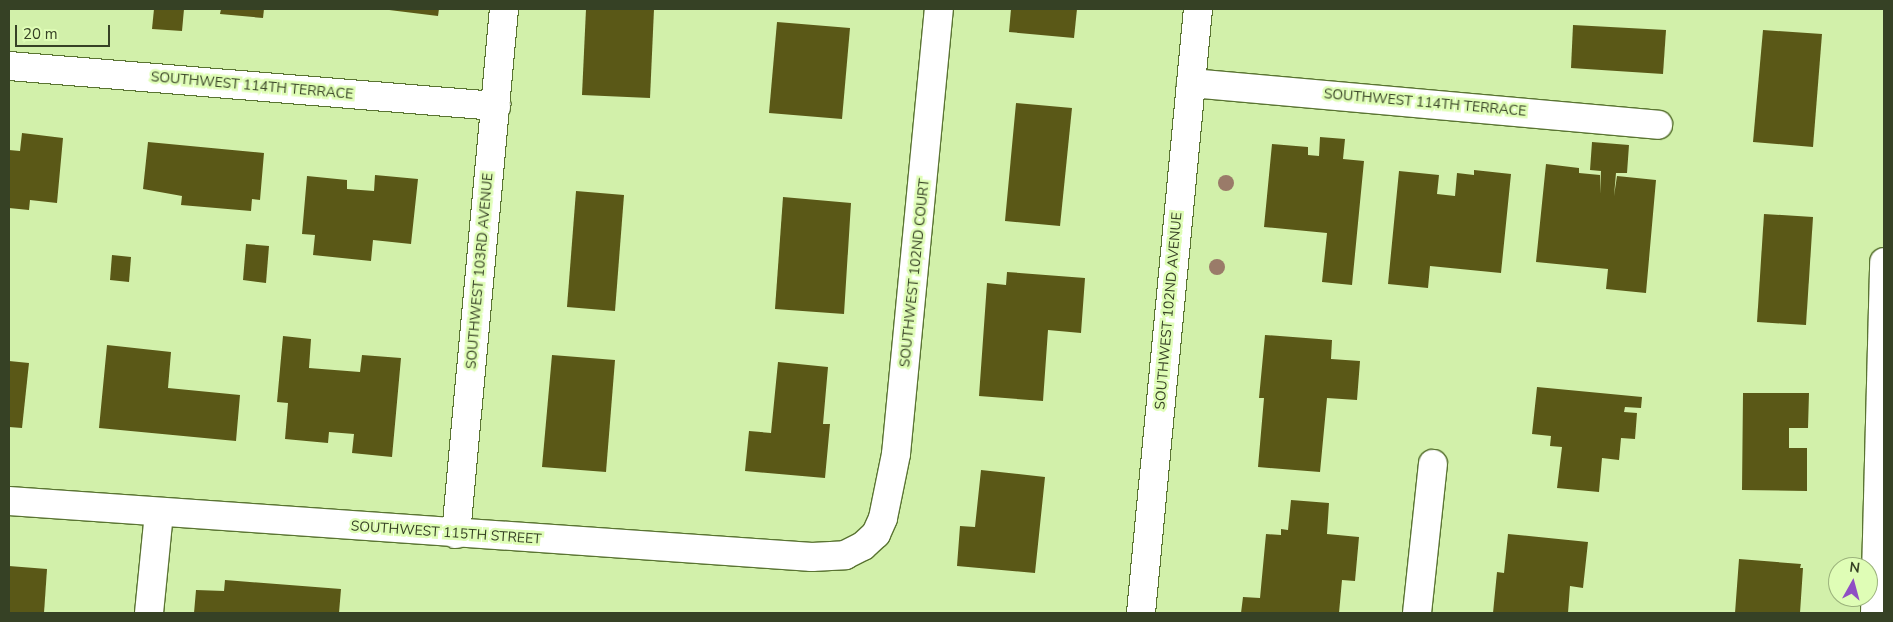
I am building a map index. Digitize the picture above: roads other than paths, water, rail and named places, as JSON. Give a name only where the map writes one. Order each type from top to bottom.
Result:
[{"type":"street","name":"SOUTHWEST 103RD AVENUE","points":[[456,534],[504,9]]},
{"type":"street","name":"SOUTHWEST 102ND COURT","points":[[876,534],[888,501],[896,454],[939,9]]},
{"type":"street","name":"SOUTHWEST 102ND AVENUE","points":[[1141,613],[1198,9]]},
{"type":"street","name":"SOUTHWEST 114TH TERRACE","points":[[9,66],[496,106]]},
{"type":"street","name":"SOUTHWEST 114TH TERRACE","points":[[1191,83],[1658,124]]},
{"type":"street","points":[[1875,613],[1884,262]]},
{"type":"street","points":[[1417,613],[1433,464]]},
{"type":"street","name":"SOUTHWEST 115TH STREET","points":[[9,501],[456,534],[828,557],[845,555],[863,546],[876,534]]},
{"type":"street","points":[[149,613],[159,512]]}]
